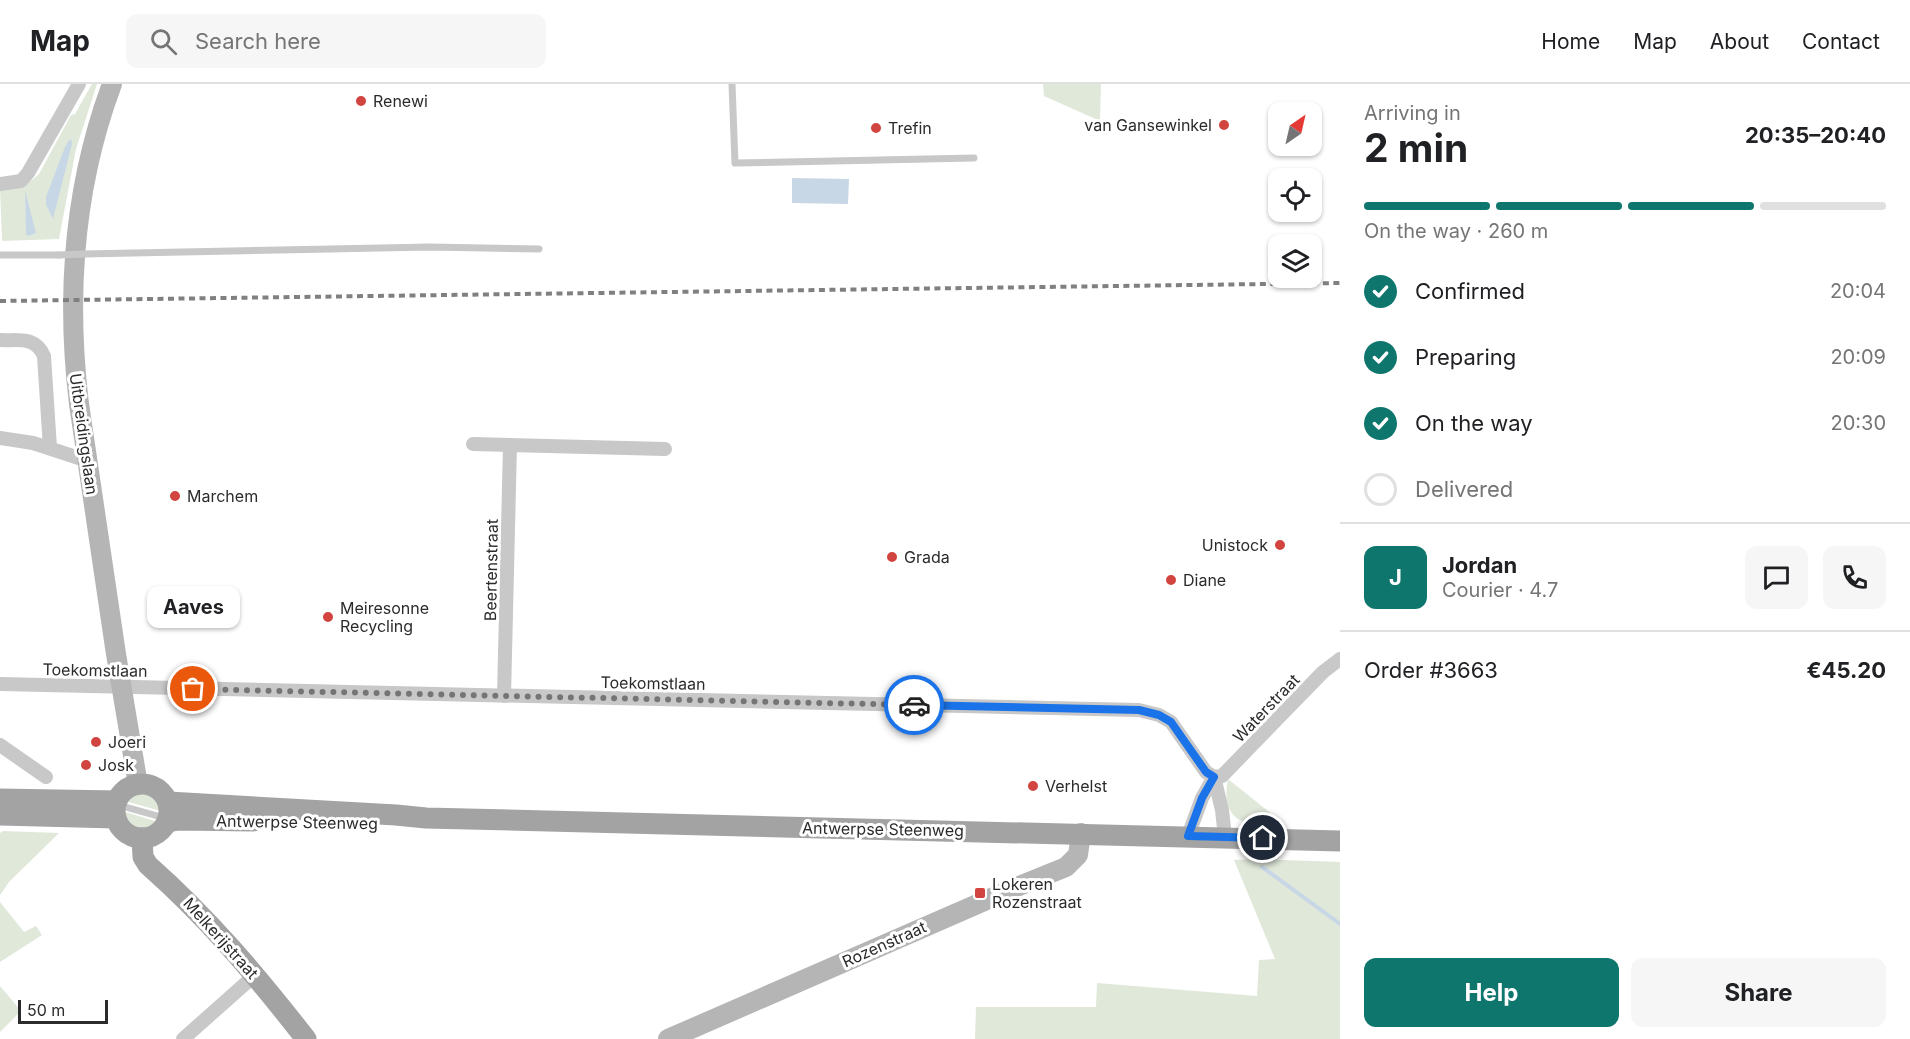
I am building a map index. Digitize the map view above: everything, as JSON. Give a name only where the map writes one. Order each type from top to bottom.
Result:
[{"type":"main road","points":[[138,784],[145,784],[158,790],[168,814],[155,835],[142,838],[127,833],[122,828],[116,808],[126,789],[138,784]]},
{"type":"main road","points":[[0,799],[116,808]]},
{"type":"main road","points":[[0,815],[116,808]]},
{"type":"main road","name":"Antwerpse Steenweg","points":[[168,814],[179,820],[399,823],[426,818],[1340,841]]},
{"type":"main road","name":"Melkerijstraat","points":[[142,838],[143,857],[148,865],[194,906],[255,975],[306,1039]]},
{"type":"street","points":[[0,184],[21,181],[28,173],[79,84]]},
{"type":"street","name":"Uitbreidingslaan","points":[[112,84],[92,148],[79,218],[73,280],[75,368],[138,784]]},
{"type":"street","points":[[0,340],[29,341],[39,345],[44,356],[50,448]]},
{"type":"street","points":[[0,438],[33,443],[88,461]]},
{"type":"street","points":[[473,444],[665,449]]},
{"type":"street","name":"Beertenstraat","points":[[504,696],[510,445]]},
{"type":"street","name":"Waterstraat","points":[[1214,777],[1222,776],[1323,672],[1340,659]]},
{"type":"street","name":"Toekomstlaan","points":[[0,684],[1139,710],[1159,715],[1171,722],[1206,772],[1214,777],[1222,810],[1225,837]]},
{"type":"street","points":[[0,745],[46,777]]},
{"type":"street","points":[[1188,836],[1202,798],[1214,777]]},
{"type":"street","name":"Rozenstraat","points":[[668,1039],[1008,890],[1066,867],[1078,855],[1081,834]]},
{"type":"street","points":[[183,1039],[255,975]]},
{"type":"lane","points":[[732,84],[735,163],[974,158]]},
{"type":"lane","points":[[0,255],[430,247],[538,249]]},
{"type":"lane","points":[[116,808],[168,814]]},
{"type":"shaded area","points":[[92,84],[97,84],[76,149],[59,239],[2,241],[0,188],[21,185],[39,174],[71,115],[75,114]]},
{"type":"shaded area","points":[[1043,84],[1101,84],[1100,121],[1044,96]]},
{"type":"shaded area","points":[[1228,779],[1273,815],[1273,822],[1251,823],[1235,817],[1227,802]]},
{"type":"shaded area","points":[[141,792],[155,797],[161,811],[125,801],[129,796]]},
{"type":"shaded area","points":[[122,811],[158,822],[147,830],[137,830],[128,824]]},
{"type":"shaded area","points":[[3,831],[59,833],[9,882],[0,895],[0,833]]},
{"type":"shaded area","points":[[1234,860],[1340,862],[1340,1039],[975,1039],[976,1007],[1096,1007],[1097,983],[1257,996],[1259,960],[1275,959]]},
{"type":"shaded area","points":[[0,902],[24,932],[36,926],[42,935],[0,962]]},
{"type":"shaded area","points":[[0,986],[21,1011],[0,1032]]},
{"type":"water","points":[[71,139],[72,144],[53,219],[46,205],[46,197],[65,147]]},
{"type":"water","points":[[792,178],[849,179],[848,204],[792,203]]},
{"type":"water","points":[[25,190],[36,233],[28,236],[26,234]]},
{"type":"waterway","points":[[1262,867],[1340,924]]},
{"type":"railway","points":[[0,301],[1340,283]]},
{"type":"way so far","points":[[193,689],[914,705]]},
{"type":"place","name":"Renewi","points":[[361,101]]},
{"type":"place","name":"van Gansewinkel","points":[[1224,125]]},
{"type":"place","name":"Trefin","points":[[876,128]]},
{"type":"place","name":"Marchem","points":[[175,496]]},
{"type":"place","name":"Unistock","points":[[1280,545]]},
{"type":"place","name":"Grada","points":[[892,557]]},
{"type":"place","name":"Diane","points":[[1171,580]]},
{"type":"place","name":"Meiresonne Recycling","points":[[328,617]]},
{"type":"place","name":"Aaves","points":[[193,689]]},
{"type":"place","name":"Joeri","points":[[96,742]]},
{"type":"place","name":"Josk","points":[[86,765]]},
{"type":"place","name":"Verhelst","points":[[1033,786]]},
{"type":"place","name":"Lokeren Rozenstraat","points":[[980,893]]},
{"type":"route","points":[[914,705],[1139,710],[1159,715],[1171,722],[1206,772],[1214,777],[1202,798],[1188,836],[1263,838]]}]
